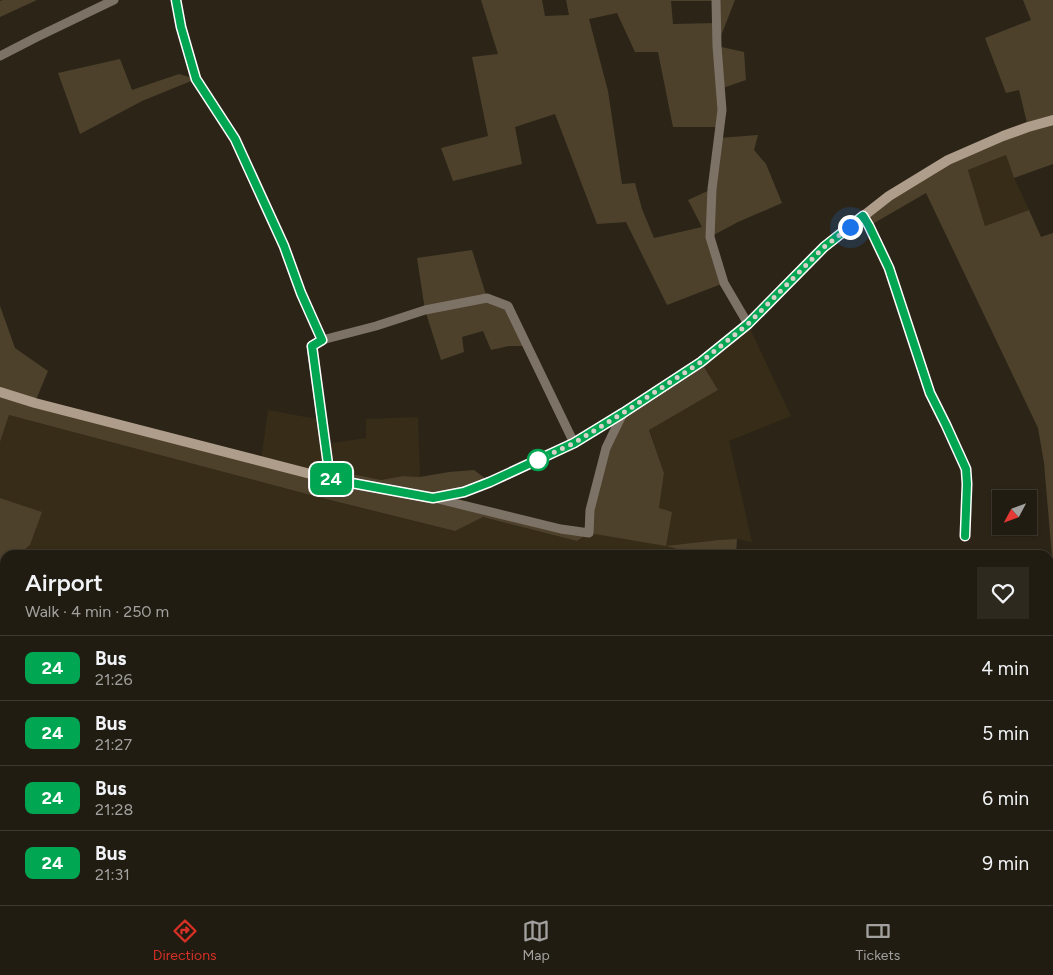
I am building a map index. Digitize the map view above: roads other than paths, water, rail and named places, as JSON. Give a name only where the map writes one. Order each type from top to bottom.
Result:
[{"type":"main road","points":[[0,392],[35,403],[330,479],[433,498],[464,492],[574,443],[701,362],[748,324],[824,247],[890,196],[948,160],[1003,136],[1053,120]]},
{"type":"street","points":[[0,56],[114,0]]},
{"type":"street","points":[[176,0],[181,27],[196,79],[235,139],[284,246],[301,293],[322,340]]},
{"type":"street","points":[[716,0],[717,46],[722,110],[712,189],[710,237],[724,283],[748,324]]},
{"type":"street","points":[[863,216],[889,268],[930,393],[966,469],[965,536]]},
{"type":"street","points":[[330,479],[312,346],[322,340],[376,326],[425,310],[487,298],[508,306],[574,443]]},
{"type":"street","points":[[433,498],[561,529],[589,533],[590,510],[606,448],[623,413]]}]
